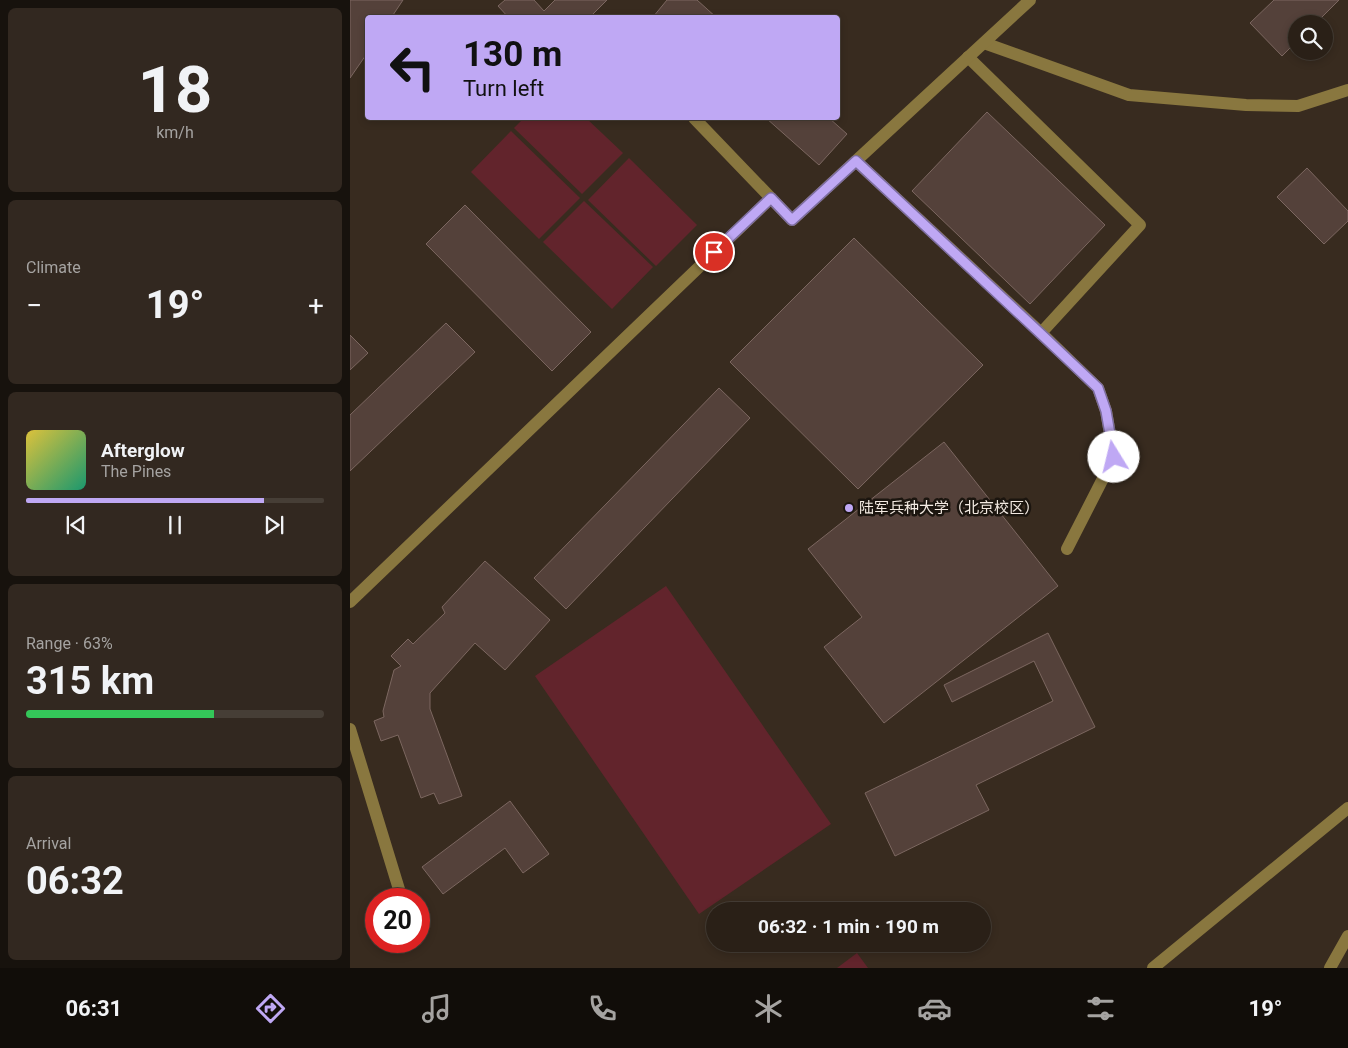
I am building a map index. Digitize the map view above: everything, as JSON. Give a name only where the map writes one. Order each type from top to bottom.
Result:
[{"type":"lane","points":[[696,120],[792,220],[1030,0]]},
{"type":"lane","points":[[984,43],[1129,95],[1246,105],[1298,106],[1348,90]]},
{"type":"lane","points":[[968,57],[1140,225],[1041,334]]},
{"type":"lane","points":[[856,161],[1098,388],[1106,411],[1114,457],[1067,549]]},
{"type":"lane","points":[[350,602],[771,198]]},
{"type":"lane","points":[[350,729],[399,888]]},
{"type":"lane","points":[[1152,968],[1348,808]]},
{"type":"lane","points":[[1330,968],[1348,936]]},
{"type":"shaded area","points":[[522,120],[588,120],[623,153],[582,194],[514,128]]},
{"type":"shaded area","points":[[511,131],[580,198],[539,239],[471,172]]},
{"type":"shaded area","points":[[629,158],[697,225],[656,266],[588,200]]},
{"type":"shaded area","points":[[584,201],[653,267],[612,309],[543,242]]},
{"type":"shaded area","points":[[666,586],[831,824],[717,902],[706,902],[706,909],[699,914],[535,676]]},
{"type":"shaded area","points":[[857,953],[868,968],[837,968]]},
{"type":"building","points":[[350,0],[403,0],[393,15],[365,15],[365,56],[350,78]]},
{"type":"building","points":[[505,0],[534,0],[544,11],[555,0],[607,0],[592,15],[506,15],[498,6]]},
{"type":"building","points":[[667,0],[697,0],[714,15],[655,15]]},
{"type":"building","points":[[1274,0],[1339,0],[1324,15],[1288,15],[1288,50],[1282,56],[1250,23]]},
{"type":"building","points":[[987,112],[1105,225],[1030,304],[912,191]]},
{"type":"building","points":[[768,120],[831,120],[847,134],[819,165]]},
{"type":"building","points":[[1307,168],[1348,211],[1348,221],[1324,244],[1277,197]]},
{"type":"building","points":[[465,205],[591,332],[552,371],[426,244]]},
{"type":"building","points":[[854,238],[983,365],[858,489],[730,362]]},
{"type":"building","points":[[446,323],[475,352],[350,471],[350,415]]},
{"type":"building","points":[[350,335],[368,353],[350,370]]},
{"type":"building","points":[[719,388],[750,418],[566,609],[534,578]]},
{"type":"building","points":[[944,442],[1058,586],[884,723],[824,647],[862,617],[808,549]]},
{"type":"building","points":[[485,561],[550,620],[505,670],[475,643],[430,693],[430,709],[462,796],[439,804],[434,793],[421,798],[398,735],[381,741],[374,721],[384,717],[383,711],[394,670],[401,666],[391,656],[408,639],[413,644],[445,613],[442,607]]},
{"type":"building","points":[[1048,633],[1095,727],[976,785],[989,810],[895,856],[865,793],[1053,701],[1034,661],[952,702],[944,685]]},
{"type":"building","points":[[510,801],[549,854],[523,873],[505,848],[443,894],[422,867]]},
{"type":"place","name":"陆军兵种大学（北京校区）","points":[[849,508]]},
{"type":"route","points":[[714,252],[771,198],[792,220],[856,161],[1098,388],[1106,411],[1114,457]]}]
